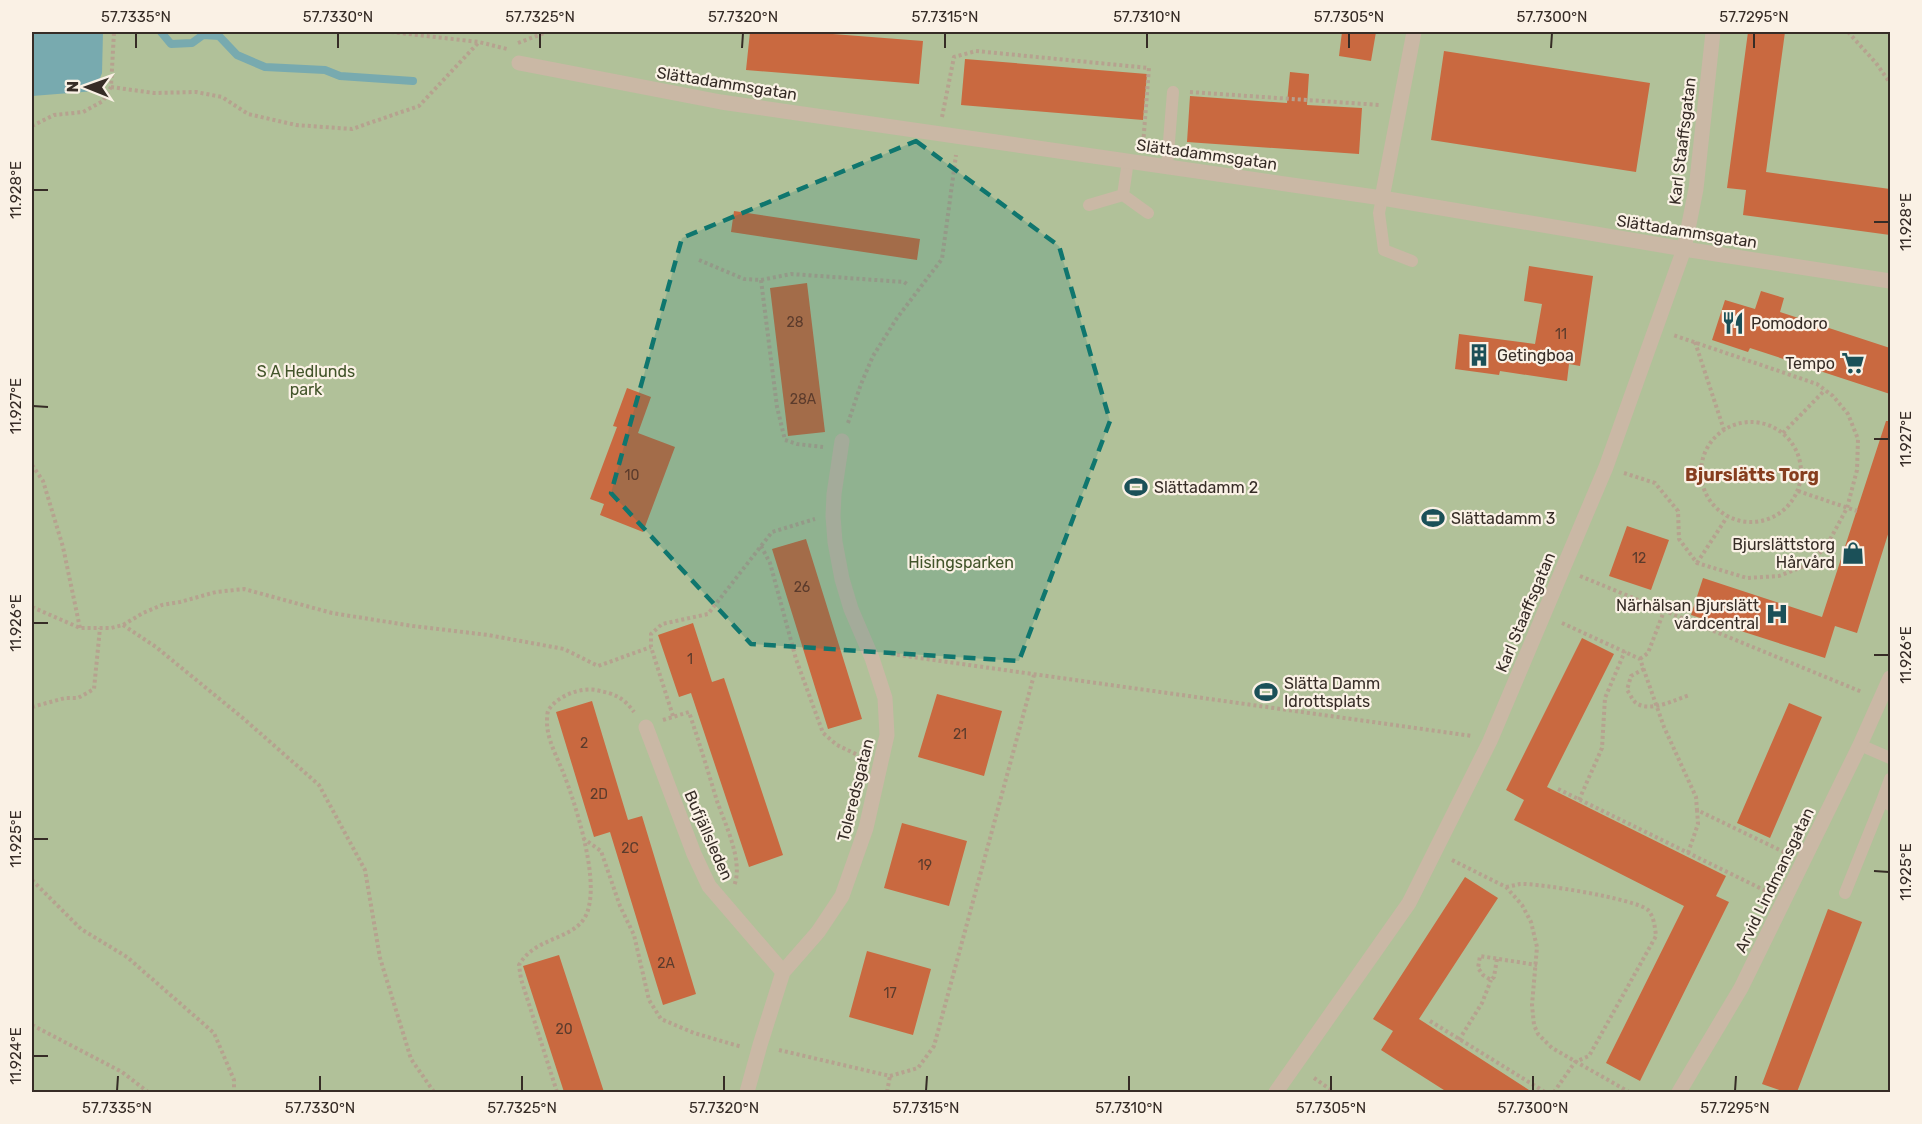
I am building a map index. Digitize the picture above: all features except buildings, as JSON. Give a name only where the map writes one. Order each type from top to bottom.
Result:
[{"type":"street","points":[[1382,198],[1414,32]]},
{"type":"street","name":"Karl Staaffsgatan","points":[[1276,1092],[1409,903],[1490,741],[1606,467],[1684,249],[1696,189],[1713,32]]},
{"type":"street","name":"Slättadammsgatan","points":[[519,63],[721,102],[1382,198],[1890,281]]},
{"type":"street","name":"Toleredsgatan","points":[[747,1092],[783,972],[818,932],[842,896],[866,828],[887,735],[885,698],[872,658],[851,609],[835,542],[833,516],[836,444]]},
{"type":"street","name":"Arvid Lindmansgatan","points":[[1679,1092],[1741,988],[1860,745],[1890,678]]},
{"type":"street","name":"Bufjällsleden","points":[[646,727],[694,854],[709,886],[783,972]]},
{"type":"lane","points":[[1167,166],[1173,92]]},
{"type":"lane","points":[[1123,195],[1128,161]]},
{"type":"lane","points":[[1089,205],[1123,195]]},
{"type":"lane","points":[[1123,195],[1148,213]]},
{"type":"lane","points":[[1382,198],[1379,213],[1384,249],[1412,261]]},
{"type":"lane","points":[[1860,745],[1890,758]]},
{"type":"lane","points":[[1845,893],[1886,803],[1890,778]]},
{"type":"path","points":[[32,126],[54,115],[83,112],[103,100],[111,87],[114,32]]},
{"type":"path","points":[[391,32],[479,42],[506,48],[547,32]]},
{"type":"path","points":[[1848,32],[1876,63],[1890,83]]},
{"type":"path","points":[[111,87],[154,93],[196,92],[222,97],[248,114],[296,125],[352,129],[419,106],[479,42]]},
{"type":"path","points":[[506,48],[519,63]]},
{"type":"path","points":[[942,119],[954,57],[976,51],[1149,68],[1143,150]]},
{"type":"path","points":[[1173,92],[1390,106]]},
{"type":"path","points":[[761,280],[765,296],[777,408],[785,440],[797,444],[836,444],[873,356],[897,318],[942,259],[958,136]]},
{"type":"path","points":[[699,260],[744,279],[761,280],[791,274],[904,282],[908,285]]},
{"type":"path","points":[[1606,467],[1654,483],[1678,511],[1679,539],[1697,563],[1747,578],[1779,576],[1805,566],[1826,547],[1847,507],[1857,470],[1858,439],[1848,414],[1833,396],[1817,384],[1672,335]]},
{"type":"path","points":[[1695,342],[1724,430]]},
{"type":"path","points":[[1783,434],[1825,390]]},
{"type":"path","points":[[1743,422],[1764,424],[1783,434],[1796,450],[1801,470],[1798,491],[1786,509],[1768,520],[1747,523],[1727,517],[1711,504],[1702,485],[1701,464],[1709,444],[1724,430],[1743,422]]},
{"type":"path","points":[[32,465],[43,482],[63,547],[80,628]]},
{"type":"path","points":[[1798,491],[1857,511]]},
{"type":"path","points":[[1697,563],[1727,517]]},
{"type":"path","points":[[673,716],[651,647],[651,634],[662,624],[708,614],[772,532],[818,519]]},
{"type":"path","points":[[761,546],[770,563],[796,659],[823,733],[837,745],[869,760]]},
{"type":"path","points":[[1580,576],[1862,692]]},
{"type":"path","points":[[32,607],[80,628],[111,628],[123,625],[162,605],[216,592],[244,589],[332,613],[488,635],[564,649],[598,666],[651,647]]},
{"type":"path","points":[[1640,659],[1648,653],[1664,611]]},
{"type":"path","points":[[1562,623],[1640,659],[1676,754],[1696,796],[1698,825],[1688,853]]},
{"type":"path","points":[[123,625],[156,647],[235,711],[319,785],[365,870],[380,958],[404,1037],[411,1059],[434,1092]]},
{"type":"path","points":[[32,707],[65,698],[78,698],[94,689],[99,628]]},
{"type":"path","points":[[1579,800],[1602,748],[1605,698],[1625,651]]},
{"type":"path","points":[[872,658],[887,653],[1473,736],[1490,741]]},
{"type":"path","points":[[1644,669],[1631,676],[1628,690],[1636,703],[1647,707],[1657,706],[1690,694]]},
{"type":"path","points":[[583,838],[601,851],[620,906],[634,935],[649,1000],[661,1019],[694,1033],[740,1047],[760,1046],[890,1076],[918,1068],[934,1046],[1034,675]]},
{"type":"path","points":[[557,1092],[521,979],[519,965],[535,947],[573,931],[581,924],[589,907],[589,856],[564,773],[553,749],[547,727],[548,711],[559,699],[572,692],[592,689],[615,694],[627,703],[646,727],[689,712],[718,805],[731,836],[737,878],[733,889]]},
{"type":"path","points":[[1558,789],[1768,892]]},
{"type":"path","points":[[1697,810],[1804,860]]},
{"type":"path","points":[[1450,860],[1506,887],[1522,905],[1531,922],[1537,947],[1532,1005],[1534,1025],[1538,1034],[1552,1048],[1629,1092]]},
{"type":"path","points":[[32,880],[81,929],[127,957],[214,1033],[234,1080],[234,1092]]},
{"type":"path","points":[[1506,887],[1521,884],[1630,902],[1648,910],[1655,926],[1656,936],[1589,1056],[1575,1062],[1554,1092]]},
{"type":"path","points":[[1491,980],[1478,968],[1480,956],[1536,965]]},
{"type":"path","points":[[1459,1040],[1482,1003],[1494,977],[1497,959]]},
{"type":"path","points":[[1430,1021],[1545,1092]]},
{"type":"path","points":[[32,1025],[122,1072],[148,1092]]},
{"type":"path","points":[[887,1092],[890,1076]]},
{"type":"path","points":[[1314,1078],[1334,1092]]},
{"type":"highlighted area","points":[[916,141],[1059,246],[1110,421],[1019,661],[751,644],[611,493],[682,238]]},
{"type":"green space","name":"Hisingsparken","points":[[32,32],[1890,32],[1890,1092],[32,1092]]},
{"type":"water","points":[[32,32],[103,32],[102,73],[95,91],[32,96]]},
{"type":"waterway","points":[[161,32],[171,44],[192,43],[203,35],[219,36],[237,55],[265,67],[325,70],[340,76],[413,81]]},
{"type":"place","name":"Pomodoro","points":[[1733,323]]},
{"type":"place","name":"Getingboa","points":[[1479,355]]},
{"type":"place","name":"Tempo","points":[[1853,363]]},
{"type":"place","name":"Slättadamm 2","points":[[1136,487]]},
{"type":"place","name":"Slättadamm 3","points":[[1433,518]]},
{"type":"place","name":"Bjurslättstorg Hårvård","points":[[1853,553]]},
{"type":"place","name":"Närhälsan Bjurslätt vårdcentral","points":[[1777,614]]},
{"type":"place","name":"Slätta Damm Idrottsplats","points":[[1266,692]]},
{"type":"district","name":"Bjurslätts Torg","points":[[1752,475]]},
{"type":"park label","name":"S A Hedlunds park","points":[[306,380]]}]
